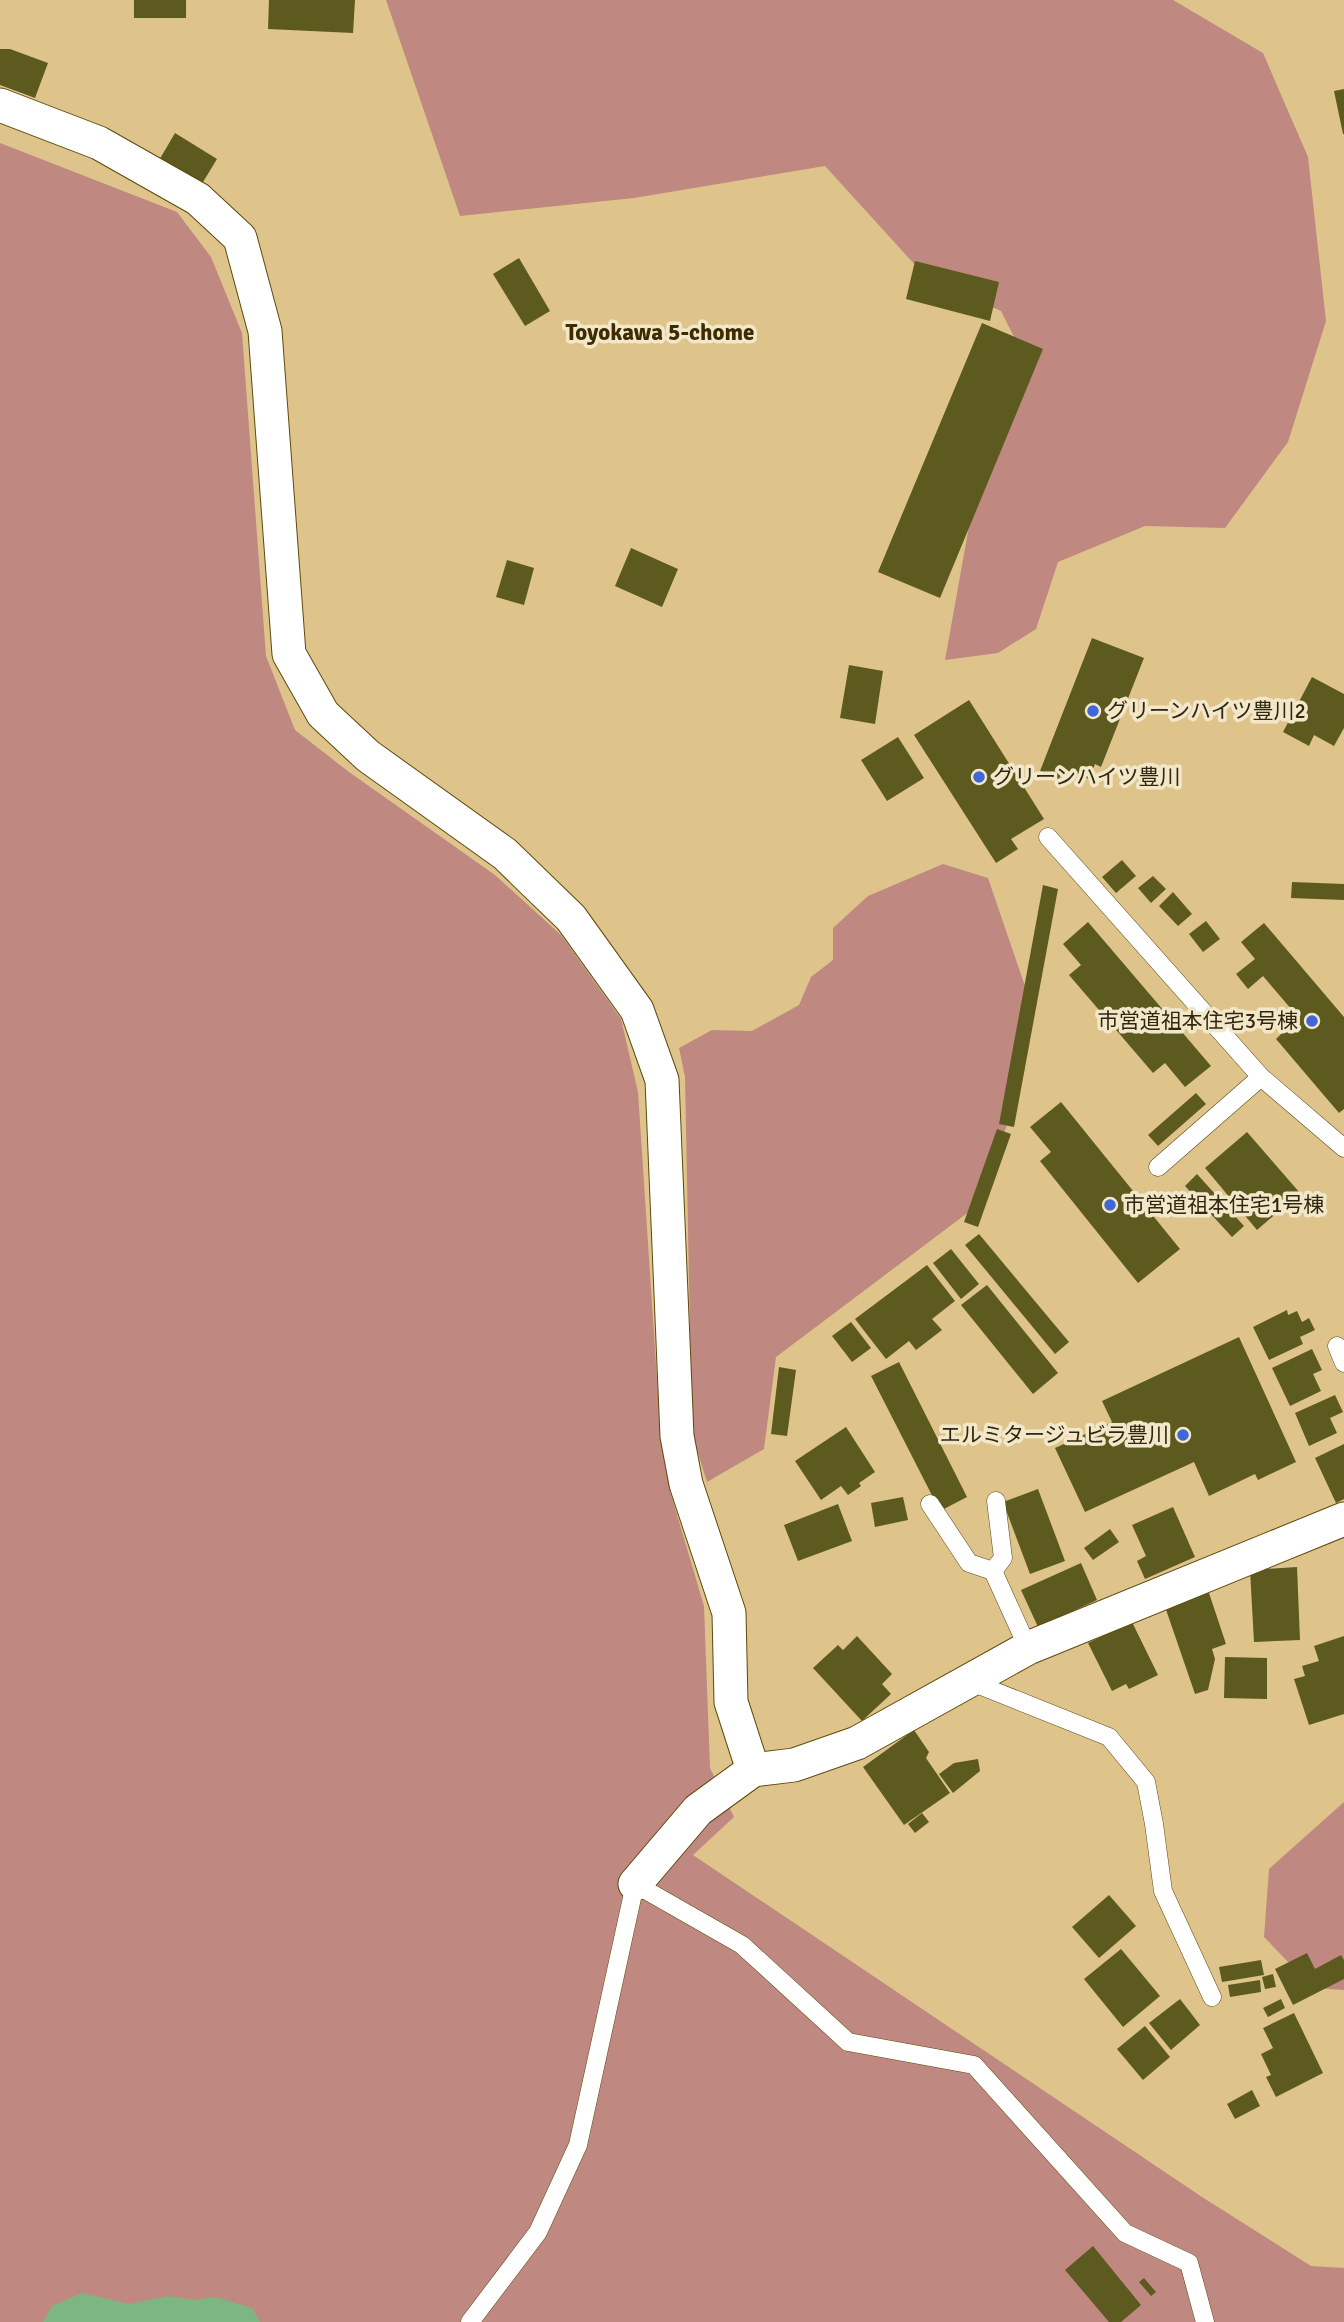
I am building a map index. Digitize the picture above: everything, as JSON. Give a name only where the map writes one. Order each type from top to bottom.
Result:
[{"type":"street","points":[[0,105],[99,143],[198,199],[240,238],[265,331],[289,654],[323,714],[368,756],[505,854],[571,918],[637,1010],[662,1080],[677,1436],[686,1484],[729,1612],[731,1702],[753,1770]]},
{"type":"street","points":[[635,1884],[698,1810],[753,1770],[794,1765],[857,1743],[1028,1648],[1344,1519]]},
{"type":"lane","points":[[1048,837],[1261,1077],[1344,1148]]},
{"type":"lane","points":[[1158,1167],[1261,1077]]},
{"type":"lane","points":[[993,1571],[1003,1558],[996,1501]]},
{"type":"lane","points":[[930,1504],[969,1563],[993,1571],[1028,1648]]},
{"type":"lane","points":[[969,1681],[1109,1737],[1146,1782],[1163,1891],[1212,1997]]},
{"type":"lane","points":[[470,2322],[538,2232],[578,2145],[635,1884],[742,1945],[848,2042],[974,2065],[1125,2233],[1189,2263],[1205,2322]]},
{"type":"shaded area","points":[[386,0],[1173,0],[1263,53],[1308,157],[1326,321],[1288,442],[1225,528],[1145,526],[1058,562],[1036,629],[998,653],[945,660],[976,487],[1031,371],[1001,311],[926,277],[825,166],[634,198],[460,216]]},
{"type":"shaded area","points":[[0,143],[177,212],[211,257],[242,333],[266,656],[295,730],[349,772],[495,875],[561,935],[621,1019],[638,1092],[661,1440],[670,1491],[704,1606],[710,1768],[734,1817],[693,1855],[1202,2197],[1311,2266],[1344,2268],[1344,2322],[0,2322]]},
{"type":"shaded area","points":[[943,864],[988,878],[1026,989],[1019,1087],[982,1202],[776,1357],[764,1449],[707,1482],[692,1434],[685,1077],[679,1048],[712,1030],[752,1031],[799,1005],[811,977],[833,960],[833,928],[868,896]]},
{"type":"shaded area","points":[[1344,1802],[1344,1990],[1313,1988],[1264,1937],[1269,1869]]},
{"type":"shaded area","points":[[82,2293],[129,2304],[168,2296],[194,2300],[215,2297],[252,2308],[260,2322],[43,2322],[52,2306]]},
{"type":"building","points":[[134,0],[186,0],[186,18],[134,18]]},
{"type":"building","points":[[269,0],[355,0],[353,33],[268,29]]},
{"type":"building","points":[[0,49],[10,49],[48,63],[35,98],[0,85]]},
{"type":"building","points":[[1344,89],[1344,134],[1343,134],[1334,91]]},
{"type":"building","points":[[175,133],[217,159],[200,187],[158,162]]},
{"type":"building","points":[[519,258],[550,311],[525,326],[493,274]]},
{"type":"building","points":[[915,261],[999,282],[990,321],[906,299]]},
{"type":"building","points":[[982,323],[1043,349],[940,598],[878,572]]},
{"type":"building","points":[[631,548],[678,569],[662,607],[615,586]]},
{"type":"building","points":[[507,560],[534,568],[524,605],[496,597]]},
{"type":"building","name":"グリーンハイツ豊川2","points":[[1092,638],[1144,658],[1101,767],[1095,764],[1089,779],[1063,769],[1059,779],[1040,771]]},
{"type":"building","points":[[849,665],[883,671],[875,724],[840,718]]},
{"type":"building","points":[[1312,677],[1344,694],[1344,728],[1334,746],[1314,735],[1309,746],[1283,732]]},
{"type":"building","name":"グリーンハイツ豊川","points":[[969,700],[1044,819],[1011,839],[1018,849],[996,863],[914,735]]},
{"type":"building","points":[[898,737],[924,778],[887,801],[861,760]]},
{"type":"building","points":[[1122,860],[1136,876],[1116,893],[1102,877]]},
{"type":"building","points":[[1153,876],[1166,889],[1151,903],[1138,888]]},
{"type":"building","points":[[1292,882],[1344,884],[1344,900],[1291,898]]},
{"type":"building","points":[[1043,885],[1058,889],[1014,1127],[999,1124]]},
{"type":"building","points":[[1173,892],[1192,914],[1178,926],[1159,906]]},
{"type":"building","points":[[1206,921],[1220,939],[1203,952],[1189,934]]},
{"type":"building","points":[[1088,922],[1211,1066],[1185,1087],[1165,1063],[1153,1073],[1069,975],[1081,965],[1063,944]]},
{"type":"building","name":"市営道祖本住宅3号棟","points":[[1264,923],[1344,1017],[1344,1109],[1339,1113],[1276,1039],[1282,1033],[1275,1025],[1292,1010],[1263,976],[1248,989],[1236,974],[1255,959],[1241,942]]},
{"type":"building","points":[[1196,1093],[1206,1104],[1158,1146],[1148,1135]]},
{"type":"building","name":"市営道祖本住宅1号棟","points":[[1061,1102],[1180,1249],[1138,1283],[1040,1161],[1051,1152],[1030,1127]]},
{"type":"building","points":[[997,1129],[1011,1134],[978,1227],[964,1222]]},
{"type":"building","points":[[1247,1132],[1300,1193],[1257,1230],[1205,1168]]},
{"type":"building","points":[[1197,1174],[1244,1226],[1232,1237],[1185,1186]]},
{"type":"building","points":[[979,1234],[1069,1342],[1055,1354],[965,1245]]},
{"type":"building","points":[[951,1249],[979,1284],[961,1299],[933,1263]]},
{"type":"building","points":[[927,1265],[955,1301],[932,1319],[942,1330],[916,1350],[909,1341],[886,1359],[855,1319]]},
{"type":"building","points":[[987,1285],[1058,1373],[1033,1394],[961,1305]]},
{"type":"building","points":[[1287,1310],[1288,1315],[1297,1311],[1302,1322],[1309,1318],[1315,1330],[1300,1337],[1303,1344],[1269,1360],[1253,1327]]},
{"type":"building","points":[[851,1322],[871,1348],[852,1362],[832,1336]]},
{"type":"building","name":"エルミタージュビラ豊川","points":[[1239,1337],[1296,1462],[1258,1480],[1255,1474],[1209,1496],[1194,1462],[1085,1512],[1055,1448],[1112,1422],[1102,1401]]},
{"type":"building","points":[[1312,1349],[1322,1370],[1313,1374],[1321,1391],[1290,1406],[1272,1368]]},
{"type":"building","points":[[899,1362],[967,1497],[940,1511],[871,1376]]},
{"type":"building","points":[[779,1367],[796,1370],[787,1436],[771,1434]]},
{"type":"building","points":[[1335,1395],[1343,1412],[1330,1418],[1337,1433],[1309,1446],[1295,1413]]},
{"type":"building","points":[[846,1427],[875,1472],[848,1495],[841,1486],[821,1500],[795,1461]]},
{"type":"building","points":[[1344,1444],[1344,1499],[1336,1503],[1315,1458]]},
{"type":"building","points":[[1038,1489],[1065,1561],[1030,1574],[1003,1502]]},
{"type":"building","points":[[903,1497],[908,1520],[875,1527],[871,1503]]},
{"type":"building","points":[[838,1504],[852,1541],[798,1561],[784,1525]]},
{"type":"building","points":[[1173,1507],[1195,1557],[1145,1579],[1137,1561],[1146,1556],[1132,1525]]},
{"type":"building","points":[[1110,1529],[1119,1542],[1093,1560],[1084,1548]]},
{"type":"building","points":[[1081,1563],[1097,1600],[1038,1627],[1021,1590]]},
{"type":"building","points":[[1297,1567],[1300,1640],[1254,1642],[1250,1570]]},
{"type":"building","points":[[1206,1584],[1226,1644],[1212,1649],[1215,1659],[1208,1690],[1195,1694],[1162,1598]]},
{"type":"building","points":[[1132,1622],[1158,1675],[1129,1689],[1126,1684],[1112,1691],[1088,1643]]},
{"type":"building","points":[[857,1636],[892,1674],[882,1684],[891,1694],[862,1721],[813,1668],[838,1645],[843,1650]]},
{"type":"building","points":[[1344,1636],[1344,1714],[1309,1725],[1294,1679],[1305,1676],[1302,1666],[1319,1661],[1314,1646]]},
{"type":"building","points":[[1225,1657],[1267,1658],[1267,1699],[1224,1698]]},
{"type":"building","points":[[914,1730],[929,1752],[926,1758],[950,1793],[904,1825],[863,1767]]},
{"type":"building","points":[[978,1759],[980,1771],[953,1793],[939,1774],[954,1763]]},
{"type":"building","points":[[922,1813],[929,1822],[915,1833],[908,1824]]},
{"type":"building","points":[[1109,1895],[1136,1926],[1099,1958],[1072,1927]]},
{"type":"building","points":[[1121,1949],[1160,1996],[1123,2027],[1084,1979]]},
{"type":"building","points":[[1307,1953],[1315,1969],[1341,1955],[1344,1960],[1344,1979],[1293,2005],[1275,1969]]},
{"type":"building","points":[[1261,1960],[1264,1975],[1222,1982],[1219,1967]]},
{"type":"building","points":[[1273,1974],[1276,1987],[1265,1989],[1262,1977]]},
{"type":"building","points":[[1260,1980],[1261,1992],[1230,1997],[1228,1985]]},
{"type":"building","points":[[1180,1999],[1200,2025],[1171,2050],[1149,2023]]},
{"type":"building","points":[[1281,1999],[1285,2008],[1268,2017],[1263,2008]]},
{"type":"building","points":[[1294,2013],[1323,2073],[1276,2097],[1266,2077],[1271,2075],[1261,2054],[1273,2048],[1263,2028]]},
{"type":"building","points":[[1145,2026],[1170,2057],[1143,2080],[1117,2049]]},
{"type":"building","points":[[1252,2090],[1260,2106],[1235,2119],[1227,2104]]},
{"type":"building","points":[[1093,2246],[1141,2305],[1121,2322],[1109,2322],[1065,2270]]},
{"type":"building","points":[[1144,2278],[1156,2292],[1151,2296],[1139,2282]]},
{"type":"place","name":"グリーンハイツ豊川2","points":[[1093,711]]},
{"type":"place","name":"グリーンハイツ豊川","points":[[979,777]]},
{"type":"place","name":"市営道祖本住宅3号棟","points":[[1312,1021]]},
{"type":"place","name":"市営道祖本住宅1号棟","points":[[1110,1205]]},
{"type":"place","name":"エルミタージュビラ豊川","points":[[1183,1435]]},
{"type":"district","name":"Toyokawa 5-chome","points":[[660,332]]}]
